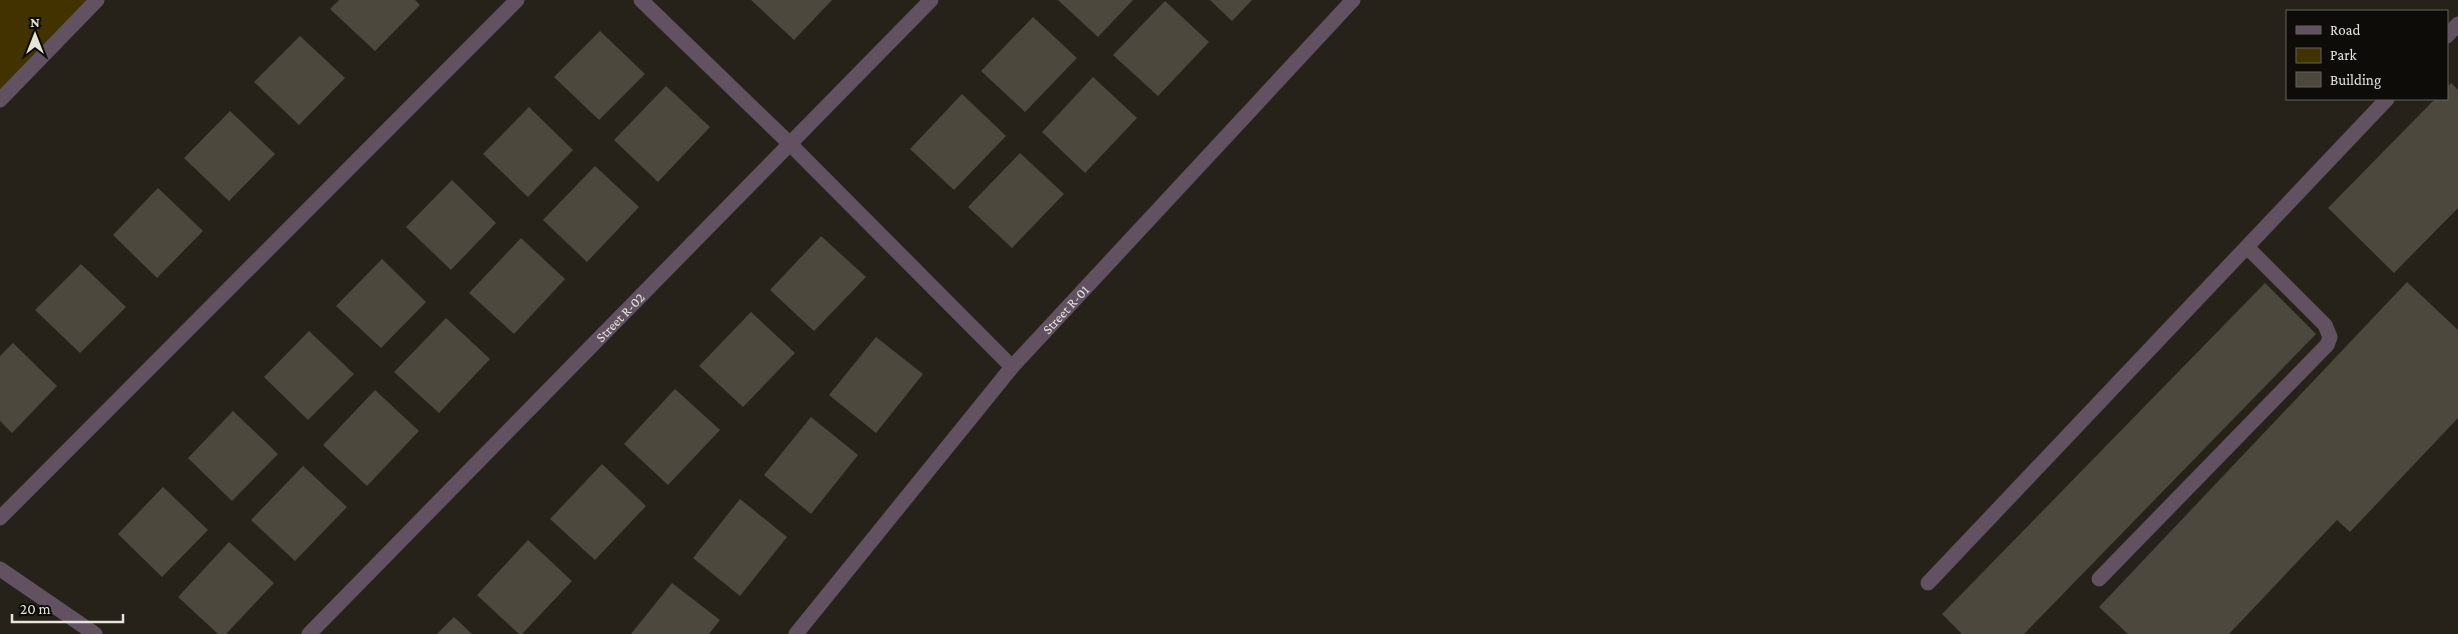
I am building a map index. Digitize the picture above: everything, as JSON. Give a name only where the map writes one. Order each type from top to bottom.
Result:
[{"type":"street","points":[[0,100],[97,0]]},
{"type":"street","points":[[0,518],[517,0]]},
{"type":"street","points":[[641,0],[790,144],[1012,367]]},
{"type":"street","name":"Street R-02","points":[[309,634],[931,0]]},
{"type":"street","name":"Street R-01","points":[[796,634],[1012,367],[1353,0]]},
{"type":"street","points":[[2448,35],[2458,24]]},
{"type":"street","points":[[1928,583],[2386,100]]},
{"type":"street","points":[[2098,579],[2326,345],[2330,337],[2325,325],[2247,247]]},
{"type":"street","points":[[0,569],[95,634]]},
{"type":"green space","points":[[0,0],[97,0],[0,100]]},
{"type":"building","points":[[339,0],[415,0],[420,5],[375,51],[330,9]]},
{"type":"building","points":[[751,0],[832,0],[794,40]]},
{"type":"building","points":[[1058,0],[1133,0],[1098,37]]},
{"type":"building","points":[[1210,0],[1252,0],[1232,21]]},
{"type":"building","points":[[1165,1],[1209,42],[1158,96],[1113,55]]},
{"type":"building","points":[[1033,17],[1077,58],[1025,112],[981,71]]},
{"type":"building","points":[[600,31],[645,74],[599,120],[554,77]]},
{"type":"building","points":[[300,36],[345,78],[299,125],[254,82]]},
{"type":"building","points":[[1093,77],[1137,118],[1085,173],[1042,132]]},
{"type":"building","points":[[2451,83],[2458,90],[2458,208],[2394,273],[2328,208],[2434,100],[2448,100],[2448,86]]},
{"type":"building","points":[[666,86],[710,127],[658,182],[614,140]]},
{"type":"building","points":[[962,94],[1006,136],[954,190],[910,149]]},
{"type":"building","points":[[529,107],[573,150],[528,197],[483,154]]},
{"type":"building","points":[[230,111],[275,154],[229,201],[184,158]]},
{"type":"building","points":[[1020,153],[1064,194],[1012,248],[968,207]]},
{"type":"building","points":[[595,166],[639,207],[587,262],[543,220]]},
{"type":"building","points":[[452,180],[496,223],[451,270],[406,227]]},
{"type":"building","points":[[158,188],[203,231],[157,278],[113,235]]},
{"type":"building","points":[[821,236],[866,277],[814,331],[770,290]]},
{"type":"building","points":[[521,238],[565,279],[514,334],[469,293]]},
{"type":"building","points":[[382,259],[426,302],[381,348],[336,306]]},
{"type":"building","points":[[81,264],[126,307],[80,353],[35,310]]},
{"type":"building","points":[[2407,282],[2458,330],[2458,418],[2350,532],[2337,520],[2229,634],[2128,634],[2099,607]]},
{"type":"building","points":[[2265,283],[2316,334],[2024,634],[1962,634],[1942,614]]},
{"type":"building","points":[[751,312],[795,353],[743,407],[699,366]]},
{"type":"building","points":[[446,318],[490,359],[439,413],[394,372]]},
{"type":"building","points":[[309,331],[354,374],[308,420],[264,377]]},
{"type":"building","points":[[876,337],[923,374],[876,433],[829,395]]},
{"type":"building","points":[[13,343],[57,386],[12,433],[0,421],[0,356]]},
{"type":"building","points":[[675,389],[720,430],[668,485],[624,444]]},
{"type":"building","points":[[375,390],[419,431],[367,486],[323,445]]},
{"type":"building","points":[[233,411],[278,454],[232,501],[188,458]]},
{"type":"building","points":[[811,417],[858,455],[811,514],[764,475]]},
{"type":"building","points":[[602,464],[646,506],[595,560],[550,519]]},
{"type":"building","points":[[303,466],[347,507],[295,561],[251,520]]},
{"type":"building","points":[[163,487],[208,530],[162,577],[118,534]]},
{"type":"building","points":[[740,499],[787,537],[740,596],[693,558]]},
{"type":"building","points":[[528,540],[572,581],[522,634],[519,634],[477,595]]},
{"type":"building","points":[[229,542],[274,583],[226,634],[218,634],[178,597]]},
{"type":"building","points":[[672,583],[720,620],[709,634],[631,634]]},
{"type":"building","points":[[454,617],[472,634],[437,634]]}]
